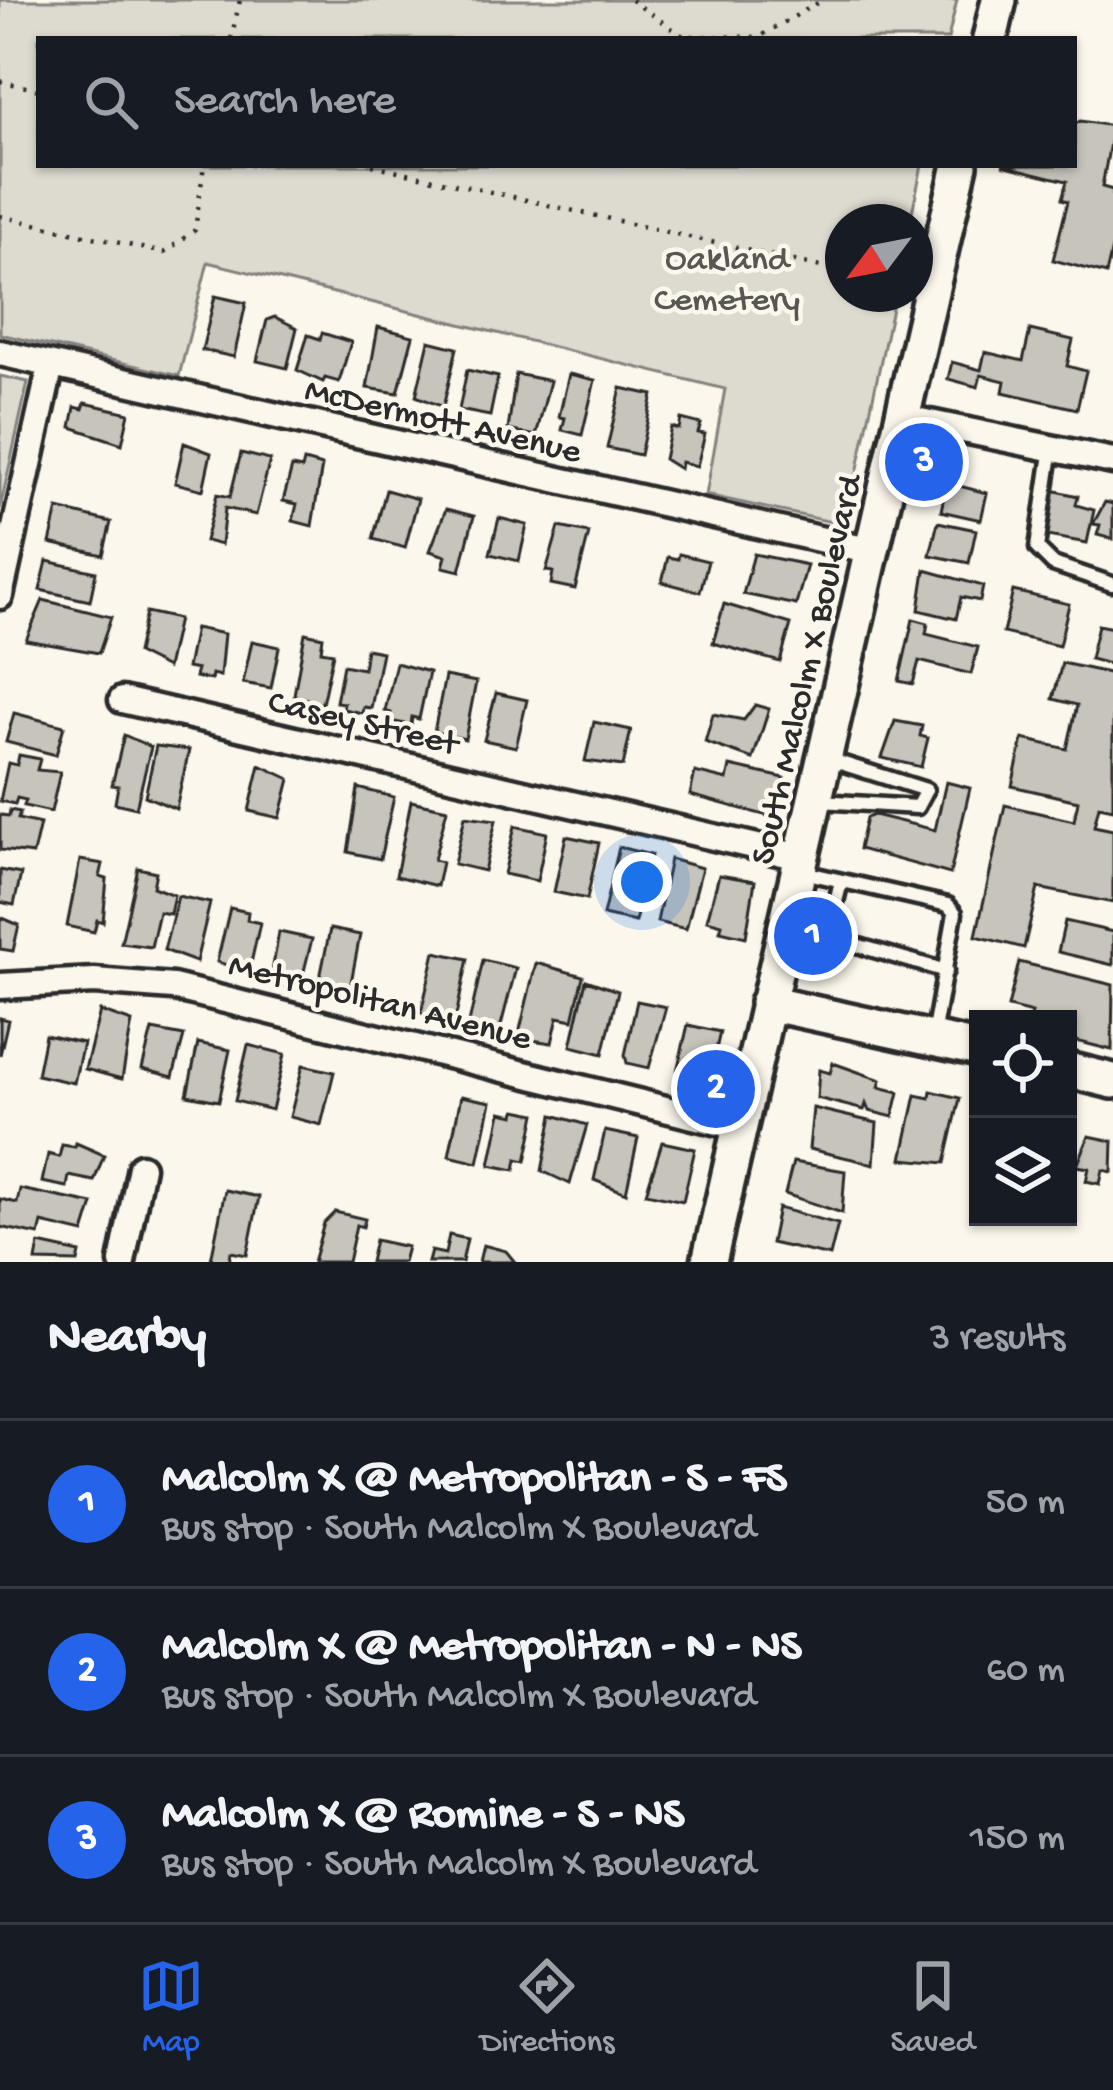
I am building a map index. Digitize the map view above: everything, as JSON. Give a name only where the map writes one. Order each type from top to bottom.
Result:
[{"type":"street","points":[[991,36],[1000,0]]},
{"type":"street","name":"South Malcolm X Boulevard","points":[[709,1262],[959,168]]},
{"type":"street","name":"McDermott Avenue","points":[[0,353],[872,551]]},
{"type":"street","points":[[0,596],[51,365]]},
{"type":"street","points":[[901,417],[1113,461]]},
{"type":"street","name":"Casey Street","points":[[122,700],[798,864]]},
{"type":"street","name":"Metropolitan Avenue","points":[[0,986],[94,981],[173,987],[738,1127]]},
{"type":"street","points":[[767,1003],[969,1047]]},
{"type":"street","points":[[1077,1072],[1113,1081]]},
{"type":"street","points":[[122,1262],[141,1166]]},
{"type":"lane","points":[[1052,446],[1037,548],[1053,564],[1112,584]]},
{"type":"lane","points":[[813,800],[901,808],[924,802],[926,790],[919,783],[823,758]]},
{"type":"lane","points":[[798,864],[841,881],[948,905],[957,922],[933,1038]]},
{"type":"lane","points":[[841,881],[831,923],[839,940],[946,970]]},
{"type":"path","points":[[232,36],[240,0]]},
{"type":"path","points":[[631,0],[683,36]]},
{"type":"path","points":[[761,36],[823,0]]},
{"type":"path","points":[[0,82],[36,89]]},
{"type":"path","points":[[0,217],[164,253],[195,230],[204,168]]},
{"type":"path","points":[[385,168],[825,268]]},
{"type":"green space","name":"Oakland Cemetery","points":[[0,0],[957,0],[949,36],[36,36],[36,168],[921,168],[914,204],[825,204],[825,312],[891,312],[846,525],[706,495],[725,389],[208,262],[179,376],[0,334]]},
{"type":"green space","points":[[0,376],[28,382],[0,509]]},
{"type":"building","points":[[1077,123],[1113,126],[1102,187],[1113,190],[1113,244],[1106,274],[1053,260],[1068,201],[1062,199],[1067,181],[1014,168],[1077,168]]},
{"type":"building","points":[[215,296],[246,303],[234,357],[202,350]]},
{"type":"building","points":[[275,317],[297,328],[287,368],[257,361],[267,320]]},
{"type":"building","points":[[378,327],[413,336],[398,393],[367,388]]},
{"type":"building","points":[[1030,330],[1073,340],[1067,366],[1086,371],[1077,409],[1003,392],[1005,381],[981,375],[978,387],[948,379],[952,362],[981,370],[985,352],[1023,361]]},
{"type":"building","points":[[322,333],[351,342],[339,382],[325,378],[323,382],[297,370],[308,335],[320,339]]},
{"type":"building","points":[[429,341],[457,348],[443,407],[416,396]]},
{"type":"building","points":[[467,370],[498,377],[490,416],[459,410]]},
{"type":"building","points":[[516,374],[550,381],[536,436],[508,430]]},
{"type":"building","points":[[569,374],[595,380],[582,435],[562,430],[565,418],[559,417]]},
{"type":"building","points":[[621,388],[653,395],[640,455],[607,448]]},
{"type":"building","points":[[85,403],[129,413],[122,444],[71,427],[75,407],[83,409]]},
{"type":"building","points":[[681,419],[701,424],[698,433],[705,434],[697,466],[681,462],[680,469],[664,459],[671,427],[679,429]]},
{"type":"building","points":[[184,443],[211,453],[203,490],[175,483]]},
{"type":"building","points":[[241,453],[270,460],[256,515],[225,508],[221,545],[205,541],[217,494],[230,497]]},
{"type":"building","points":[[304,461],[322,466],[312,526],[293,521],[297,504],[283,501],[292,467],[302,469]]},
{"type":"building","points":[[948,468],[959,486],[987,493],[981,520],[941,511],[944,496],[933,479]]},
{"type":"building","points":[[386,490],[418,499],[405,548],[373,539]]},
{"type":"building","points":[[1052,490],[1078,496],[1076,505],[1094,510],[1087,543],[1042,535]]},
{"type":"building","points":[[1105,502],[1113,504],[1113,539],[1097,535],[1100,525],[1093,524]]},
{"type":"building","points":[[58,509],[111,522],[103,555],[50,543]]},
{"type":"building","points":[[446,509],[474,516],[460,571],[443,567],[446,556],[430,551]]},
{"type":"building","points":[[499,518],[527,525],[519,561],[490,554]]},
{"type":"building","points":[[938,522],[976,530],[969,563],[930,555]]},
{"type":"building","points":[[559,527],[589,533],[575,589],[551,584],[553,572],[546,571]]},
{"type":"building","points":[[679,554],[708,561],[700,592],[662,582],[668,557],[678,559]]},
{"type":"building","points":[[754,554],[807,565],[796,605],[743,594]]},
{"type":"building","points":[[47,561],[96,572],[90,601],[40,590]]},
{"type":"building","points":[[925,570],[983,586],[980,601],[961,597],[956,619],[919,610]]},
{"type":"building","points":[[1013,591],[1069,604],[1059,646],[1003,633]]},
{"type":"building","points":[[43,600],[111,617],[99,653],[26,640]]},
{"type":"building","points":[[724,604],[791,624],[780,662],[713,643]]},
{"type":"building","points":[[146,612],[178,619],[167,668],[137,653]]},
{"type":"building","points":[[913,619],[928,623],[926,634],[978,647],[971,674],[919,661],[913,684],[899,681]]},
{"type":"building","points":[[1098,625],[1113,628],[1113,665],[1090,659]]},
{"type":"building","points":[[195,628],[224,634],[220,676],[212,674],[211,680],[195,677],[197,670],[187,668]]},
{"type":"building","points":[[305,633],[323,637],[321,651],[333,653],[322,704],[294,695]]},
{"type":"building","points":[[252,641],[279,647],[271,688],[243,683]]},
{"type":"building","points":[[366,649],[382,652],[371,708],[363,707],[362,713],[343,709],[344,703],[336,702],[343,665],[363,669]]},
{"type":"building","points":[[396,663],[429,672],[419,719],[412,717],[411,725],[389,721],[391,713],[385,711]]},
{"type":"building","points":[[1062,663],[1113,674],[1113,809],[1099,806],[1094,826],[1113,830],[1113,903],[1038,888],[1024,948],[976,936],[1005,805],[1074,821],[1078,801],[1012,786],[1023,739],[1067,749],[1077,705],[1053,699]]},
{"type":"building","points":[[445,676],[476,682],[465,739],[434,732]]},
{"type":"building","points":[[496,693],[527,700],[516,747],[484,740]]},
{"type":"building","points":[[755,705],[769,709],[753,759],[705,742],[713,714],[744,720]]},
{"type":"building","points":[[14,713],[64,726],[56,755],[6,742]]},
{"type":"building","points":[[895,721],[922,726],[920,736],[928,738],[921,767],[882,758]]},
{"type":"building","points":[[594,722],[631,730],[623,766],[585,761]]},
{"type":"building","points":[[124,735],[151,747],[136,808],[115,803],[118,786],[112,785]]},
{"type":"building","points":[[156,746],[189,750],[176,809],[145,796]]},
{"type":"building","points":[[19,755],[40,759],[37,770],[60,772],[51,812],[24,806],[26,800],[17,798],[15,804],[0,801],[8,763],[17,765]]},
{"type":"building","points":[[260,765],[290,779],[280,818],[249,811]]},
{"type":"building","points":[[730,766],[784,778],[775,818],[690,795],[695,772],[727,780]]},
{"type":"building","points":[[946,782],[970,788],[950,874],[859,849],[866,818],[874,815],[935,830]]},
{"type":"building","points":[[358,788],[394,797],[380,859],[348,852]]},
{"type":"building","points":[[411,801],[447,809],[434,860],[442,862],[437,886],[396,876]]},
{"type":"building","points":[[10,810],[20,812],[18,819],[40,824],[33,854],[0,850],[0,815],[9,816]]},
{"type":"building","points":[[465,816],[496,820],[484,871],[454,864]]},
{"type":"building","points":[[515,826],[547,833],[537,881],[504,874]]},
{"type":"building","points":[[566,836],[599,843],[587,899],[554,892]]},
{"type":"building","points":[[619,847],[651,855],[635,922],[603,915]]},
{"type":"building","points":[[670,859],[702,868],[686,929],[657,922]]},
{"type":"building","points":[[80,860],[103,864],[100,877],[107,879],[103,922],[97,920],[94,932],[67,926]]},
{"type":"building","points":[[138,868],[156,872],[153,887],[174,895],[170,914],[159,912],[151,947],[121,943]]},
{"type":"building","points":[[0,870],[21,874],[14,905],[0,902]]},
{"type":"building","points":[[719,875],[755,881],[746,937],[720,931],[722,924],[707,920]]},
{"type":"building","points":[[178,896],[210,903],[196,962],[164,950]]},
{"type":"building","points":[[230,908],[248,912],[247,920],[260,923],[249,972],[217,962]]},
{"type":"building","points":[[0,917],[19,925],[13,951],[0,949]]},
{"type":"building","points":[[1065,921],[1113,932],[1113,965],[1058,952]]},
{"type":"building","points":[[330,929],[360,935],[349,993],[318,988]]},
{"type":"building","points":[[279,932],[312,939],[301,983],[296,982],[295,989],[270,983]]},
{"type":"building","points":[[435,952],[468,959],[455,1021],[421,1013]]},
{"type":"building","points":[[483,960],[516,968],[499,1033],[469,1023]]},
{"type":"building","points":[[1019,962],[1113,985],[1112,1050],[1077,1041],[1077,1010],[1008,1007]]},
{"type":"building","points":[[536,963],[583,976],[573,1020],[558,1017],[552,1043],[518,1038]]},
{"type":"building","points":[[586,980],[618,991],[603,1054],[571,1046]]},
{"type":"building","points":[[637,1001],[666,1007],[649,1068],[627,1063],[625,1055]]},
{"type":"building","points":[[100,1011],[132,1022],[122,1079],[85,1069]]},
{"type":"building","points":[[0,1018],[8,1020],[0,1055]]},
{"type":"building","points":[[688,1025],[720,1032],[709,1080],[677,1071]]},
{"type":"building","points":[[152,1030],[184,1036],[173,1077],[142,1069]]},
{"type":"building","points":[[45,1035],[83,1043],[74,1083],[37,1075]]},
{"type":"building","points":[[198,1043],[230,1050],[219,1101],[187,1095]]},
{"type":"building","points":[[248,1045],[285,1054],[272,1110],[235,1101]]},
{"type":"building","points":[[833,1063],[881,1080],[879,1087],[899,1092],[893,1117],[869,1111],[866,1104],[864,1110],[817,1098],[819,1070],[830,1073]]},
{"type":"building","points":[[303,1065],[334,1072],[321,1125],[290,1117]]},
{"type":"building","points":[[931,1091],[960,1098],[945,1163],[902,1159],[916,1095],[930,1098]]},
{"type":"building","points":[[461,1096],[491,1102],[478,1163],[449,1156]]},
{"type":"building","points":[[813,1108],[877,1123],[874,1164],[809,1149]]},
{"type":"building","points":[[516,1110],[536,1114],[526,1161],[517,1159],[515,1170],[490,1165],[501,1112],[515,1115]]},
{"type":"building","points":[[553,1115],[587,1125],[570,1184],[542,1171]]},
{"type":"building","points":[[605,1131],[638,1138],[626,1193],[594,1180]]},
{"type":"building","points":[[1089,1136],[1113,1141],[1112,1172],[1103,1170],[1100,1184],[1086,1181],[1089,1168],[1077,1166]]},
{"type":"building","points":[[662,1142],[695,1149],[683,1201],[646,1193]]},
{"type":"building","points":[[76,1143],[104,1155],[94,1181],[69,1176],[67,1187],[42,1182],[48,1154],[59,1157],[62,1145],[75,1147]]},
{"type":"building","points":[[793,1162],[845,1171],[842,1213],[785,1194]]},
{"type":"building","points":[[20,1189],[93,1204],[84,1233],[42,1223],[39,1235],[0,1227],[0,1199],[17,1203]]},
{"type":"building","points":[[225,1190],[259,1197],[247,1255],[231,1252],[229,1262],[211,1260]]},
{"type":"building","points":[[778,1208],[838,1224],[830,1256],[771,1243]]},
{"type":"building","points":[[335,1212],[365,1219],[363,1227],[356,1225],[348,1262],[313,1262],[324,1223]]},
{"type":"building","points":[[449,1235],[467,1239],[462,1262],[428,1262],[431,1251],[445,1254]]},
{"type":"building","points":[[375,1240],[407,1247],[403,1262],[370,1262]]},
{"type":"building","points":[[39,1244],[80,1253],[78,1262],[36,1261]]},
{"type":"building","points":[[483,1245],[506,1251],[515,1262],[479,1262]]},
{"type":"place","name":"Malcolm X @ Romine - S - NS","points":[[924,462]]},
{"type":"place","name":"Malcolm X @ Metropolitan - S - FS","points":[[813,936]]},
{"type":"place","name":"Malcolm X @ Metropolitan - N - NS","points":[[716,1089]]}]
